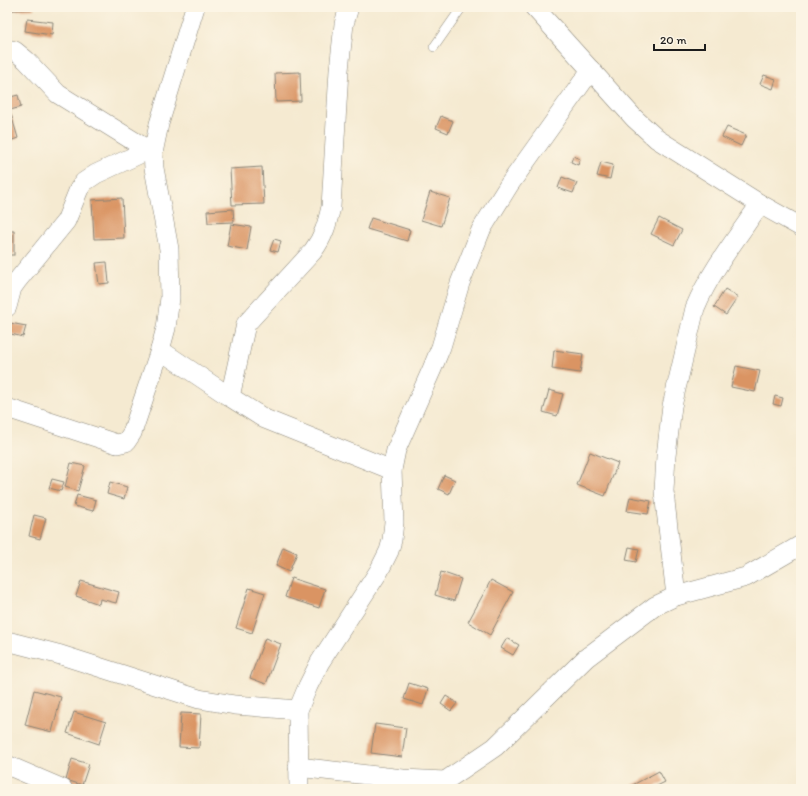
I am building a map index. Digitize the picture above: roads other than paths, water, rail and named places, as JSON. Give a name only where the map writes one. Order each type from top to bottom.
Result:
[{"type":"street","points":[[7,408],[117,444],[126,442],[132,433],[160,350],[166,328],[170,298],[169,249],[151,152],[195,7]]},
{"type":"street","points":[[230,397],[246,324],[313,251],[321,240],[326,227],[331,207],[339,70],[344,24],[349,7]]},
{"type":"street","points":[[534,7],[634,118],[657,139],[760,204],[801,227]]},
{"type":"street","points":[[7,49],[14,51],[26,60],[58,94],[151,152]]},
{"type":"street","points":[[298,789],[298,710],[320,662],[379,571],[389,551],[394,522],[392,470],[396,450],[441,346],[460,283],[481,230],[509,185],[591,70]]},
{"type":"street","points":[[7,307],[12,288],[66,221],[84,182],[96,174],[151,152]]},
{"type":"street","points":[[676,596],[664,491],[667,440],[672,406],[695,308],[701,294],[710,278],[760,204]]},
{"type":"street","points":[[160,350],[265,419],[392,470]]},
{"type":"street","points":[[298,767],[446,785],[495,746],[586,658],[655,606],[676,596],[746,577],[801,546]]},
{"type":"street","points":[[7,640],[61,655],[199,699],[236,705],[298,710]]},
{"type":"street","points":[[7,765],[64,789]]},
{"type":"lane","points":[[434,47],[462,7]]}]
